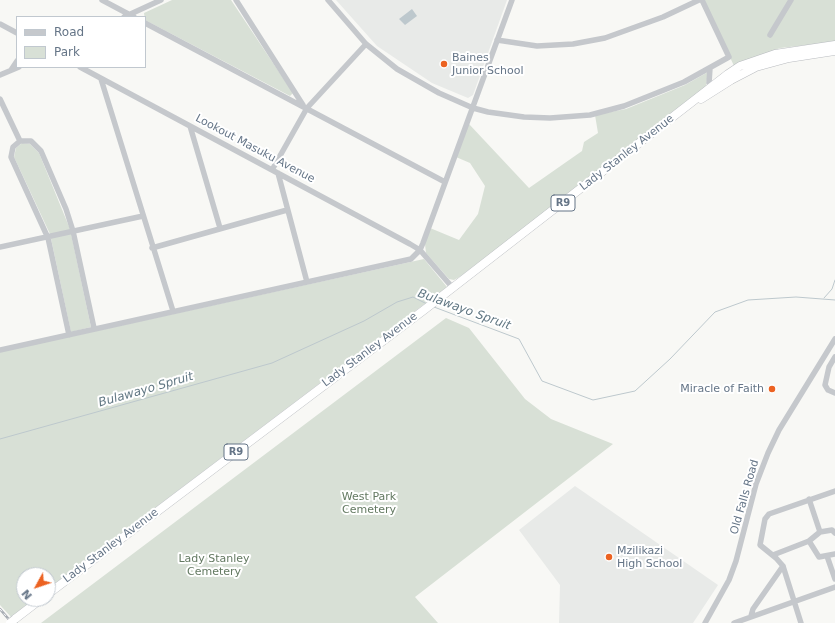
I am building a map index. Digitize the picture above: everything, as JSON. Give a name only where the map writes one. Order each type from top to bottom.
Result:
[{"type":"highway","name":"Lady Stanley Avenue","points":[[712,89],[740,66],[758,59],[788,52],[835,45]]},
{"type":"highway","name":"Lady Stanley Avenue","points":[[56,588],[424,310],[690,105],[699,95],[744,72],[767,63],[835,51]]},
{"type":"highway","points":[[12,621],[30,607]]},
{"type":"street","points":[[102,0],[129,16],[162,0]]},
{"type":"street","points":[[236,0],[305,107]]},
{"type":"street","points":[[328,0],[366,44],[397,69],[419,82],[473,108],[524,117],[550,118],[590,115],[624,106],[684,82],[728,57],[702,0]]},
{"type":"street","points":[[0,350],[94,328],[406,261],[415,256],[420,250],[512,0]]},
{"type":"street","points":[[497,40],[537,46],[573,44],[605,38],[663,17],[699,0]]},
{"type":"street","points":[[770,36],[791,0]]},
{"type":"street","points":[[0,24],[15,32]]},
{"type":"street","points":[[146,24],[445,182]]},
{"type":"street","points":[[272,170],[305,107],[366,44]]},
{"type":"street","points":[[11,70],[16,62]]},
{"type":"street","points":[[0,75],[16,68]]},
{"type":"street","name":"Lookout Masuku Avenue","points":[[82,68],[420,250]]},
{"type":"street","points":[[710,68],[712,89]]},
{"type":"street","points":[[101,79],[152,248],[173,311]]},
{"type":"street","points":[[0,99],[20,141]]},
{"type":"street","points":[[190,126],[220,228]]},
{"type":"street","points":[[69,335],[48,238],[11,157],[13,147],[20,141],[31,141],[41,151],[73,231],[94,328]]},
{"type":"street","points":[[278,173],[307,282]]},
{"type":"street","points":[[152,248],[287,210]]},
{"type":"street","points":[[0,247],[48,238],[143,216]]},
{"type":"street","points":[[420,250],[452,287]]},
{"type":"street","name":"Old Falls Road","points":[[705,623],[729,580],[736,561],[756,484],[768,453],[779,430],[835,339]]},
{"type":"street","points":[[835,357],[829,367],[825,385],[828,390],[835,394]]},
{"type":"street","points":[[801,623],[783,566],[773,555],[760,546],[766,517],[769,514],[835,490]]},
{"type":"street","points":[[809,499],[820,532]]},
{"type":"street","points":[[773,555],[809,541],[820,532],[832,530],[835,532]]},
{"type":"street","points":[[809,541],[819,557],[835,554]]},
{"type":"street","points":[[827,556],[835,579]]},
{"type":"street","points":[[751,616],[753,609],[783,566]]},
{"type":"street","points":[[734,623],[745,621],[751,616],[835,587]]},
{"type":"shaded area","name":"Baines Junior School","points":[[336,0],[507,0],[473,95],[468,98],[432,83],[377,46]]},
{"type":"shaded area","points":[[412,9],[417,16],[405,25],[399,19]]},
{"type":"shaded area","name":"Mzilikazi High School","points":[[575,486],[718,585],[693,623],[559,623],[560,585],[519,530]]},
{"type":"green space","points":[[172,0],[231,0],[293,93],[290,96],[146,21],[144,13]]},
{"type":"green space","points":[[704,0],[835,0],[835,42],[780,48],[734,66]]},
{"type":"green space","points":[[708,72],[706,86],[687,104],[461,276],[454,280],[449,279],[426,253],[425,244],[430,228],[459,240],[478,214],[485,186],[470,163],[456,157],[469,124],[529,188],[582,151],[584,142],[598,133],[595,115],[626,109],[685,85]]},
{"type":"green space","points":[[22,143],[30,144],[39,153],[70,229],[91,327],[71,332],[50,234],[14,157],[16,148]]},
{"type":"green space","points":[[424,259],[447,287],[56,583],[56,567],[16,567],[16,607],[24,607],[11,617],[0,605],[0,352]]},
{"type":"green space","name":"West Park Cemetery","points":[[446,318],[469,328],[525,399],[551,419],[613,444],[415,597],[438,623],[41,623]]},
{"type":"waterway","points":[[824,298],[832,289],[835,280]]},
{"type":"waterway","name":"Bulawayo Spruit","points":[[0,439],[272,363],[364,321],[397,302],[413,297],[427,304]]},
{"type":"waterway","name":"Bulawayo Spruit","points":[[434,307],[519,339],[542,381],[593,400],[635,391],[670,359],[715,312],[748,300],[796,297],[835,300]]},
{"type":"railway","points":[[0,609],[12,623]]},
{"type":"place","name":"Baines Junior School","points":[[444,64]]},
{"type":"place","name":"Miracle of Faith","points":[[772,389]]},
{"type":"place","name":"Mzilikazi High School","points":[[609,557]]},
{"type":"park label","name":"Lady Stanley Cemetery","points":[[214,565]]}]
